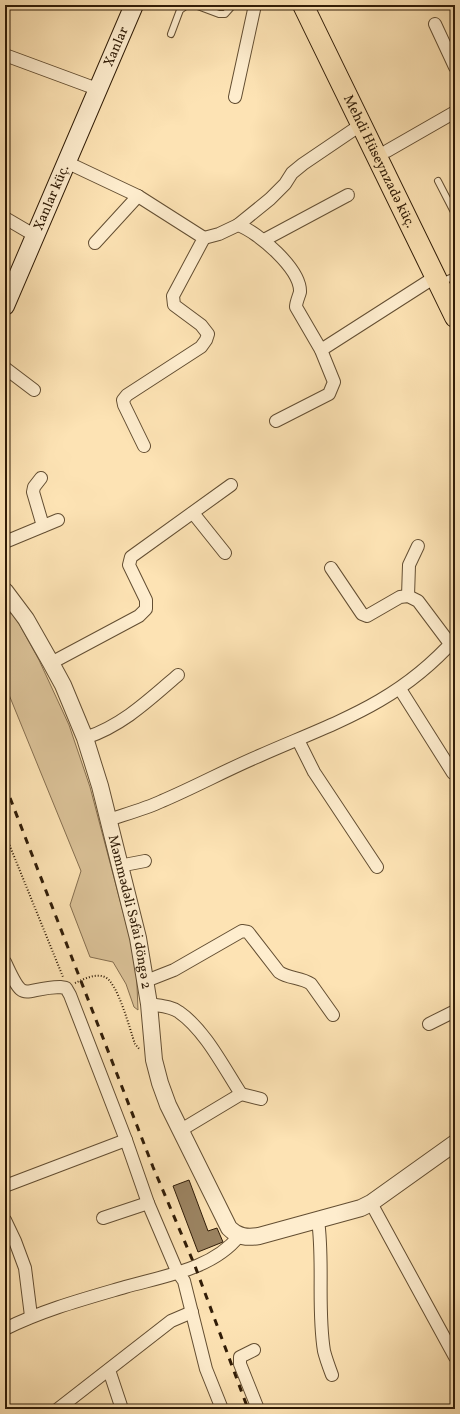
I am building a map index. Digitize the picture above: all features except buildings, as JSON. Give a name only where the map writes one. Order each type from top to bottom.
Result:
[{"type":"main road","name":"Xanlar","points":[[98,89],[134,5]]},
{"type":"main road","name":"Mehdi Hüseynzadə küç.","points":[[303,5],[362,124],[448,281]]},
{"type":"main road","name":"Mehdi Hüseynzadə küç.","points":[[315,5],[387,151],[448,281],[455,317]]},
{"type":"main road","name":"Xanlar küç.","points":[[5,306],[34,235],[98,89]]},
{"type":"street","points":[[235,97],[255,5]]},
{"type":"street","points":[[435,24],[455,67]]},
{"type":"street","points":[[5,55],[98,89]]},
{"type":"street","points":[[387,151],[455,112]]},
{"type":"street","points":[[144,446],[123,400],[126,395],[201,347],[206,340],[208,334],[201,325],[174,305],[173,296],[204,238],[219,234],[238,225],[270,199],[285,184],[292,173],[303,164],[362,124]]},
{"type":"street","points":[[66,162],[138,196],[204,238]]},
{"type":"street","points":[[264,240],[348,195]]},
{"type":"street","points":[[94,243],[138,196]]},
{"type":"street","points":[[5,218],[34,235]]},
{"type":"street","points":[[238,225],[248,229],[264,240],[294,272],[300,292],[296,307],[320,350],[334,382],[329,394],[276,421]]},
{"type":"street","points":[[320,350],[448,281]]},
{"type":"street","points":[[5,368],[34,390]]},
{"type":"street","points":[[41,478],[34,487],[33,492],[43,526]]},
{"type":"street","points":[[51,663],[140,616],[146,609],[146,600],[129,565],[131,557],[231,485]]},
{"type":"street","points":[[193,513],[225,553]]},
{"type":"street","points":[[5,542],[58,520]]},
{"type":"street","points":[[408,596],[409,565],[418,546]]},
{"type":"street","points":[[108,820],[162,801],[362,712],[400,689],[454,644],[418,601],[408,596],[400,597],[367,616],[362,614],[331,568]]},
{"type":"street","name":"Məmmədəli Səfai döngə 2","points":[[5,591],[26,619],[63,685],[85,738],[108,820],[138,938],[146,981],[154,1060],[168,1105],[180,1130],[225,1222],[229,1228],[239,1236]]},
{"type":"street","points":[[85,738],[112,728],[126,719],[178,675]]},
{"type":"street","points":[[400,689],[453,773]]},
{"type":"street","points":[[298,740],[314,772],[376,867]]},
{"type":"street","points":[[119,866],[145,861]]},
{"type":"street","points":[[146,981],[174,970],[242,931],[248,932],[279,972],[284,976],[306,980],[311,984],[332,1015]]},
{"type":"street","points":[[5,962],[18,988],[24,992],[54,987],[66,988],[76,1006],[148,1203],[177,1272],[184,1281],[206,1369],[222,1409]]},
{"type":"street","points":[[149,1004],[179,1011],[194,1025],[216,1054],[241,1094],[261,1100]]},
{"type":"street","points":[[429,1024],[455,1011]]},
{"type":"street","points":[[180,1130],[241,1094]]},
{"type":"street","points":[[5,1186],[126,1140]]},
{"type":"street","points":[[5,1329],[30,1316],[195,1266],[226,1250],[239,1236],[249,1238],[259,1236],[318,1220],[371,1203],[455,1143]]},
{"type":"street","points":[[103,1218],[148,1203]]},
{"type":"street","points":[[371,1203],[455,1356]]},
{"type":"street","points":[[5,1220],[25,1268],[30,1316]]},
{"type":"street","points":[[318,1220],[322,1259],[321,1330],[324,1353],[332,1375]]},
{"type":"street","points":[[58,1409],[74,1404],[109,1370],[171,1321],[192,1312]]},
{"type":"street","points":[[254,1350],[240,1357],[240,1364],[258,1409]]},
{"type":"street","points":[[109,1370],[122,1409]]},
{"type":"lane","points":[[171,34],[180,10],[187,5]]},
{"type":"lane","points":[[195,5],[219,14],[225,14],[233,5]]},
{"type":"lane","points":[[438,181],[455,214]]},
{"type":"path","points":[[5,834],[66,988],[85,978],[94,976],[104,977],[109,980],[115,989],[135,1044],[141,1052],[154,1060]]},
{"type":"shaded area","points":[[13,613],[39,660],[69,725],[90,787],[136,961],[138,1010],[134,1007],[126,984],[113,962],[90,957],[70,905],[81,871],[5,685],[5,615]]},
{"type":"railway","points":[[5,785],[153,1167],[195,1266],[248,1409]]}]
